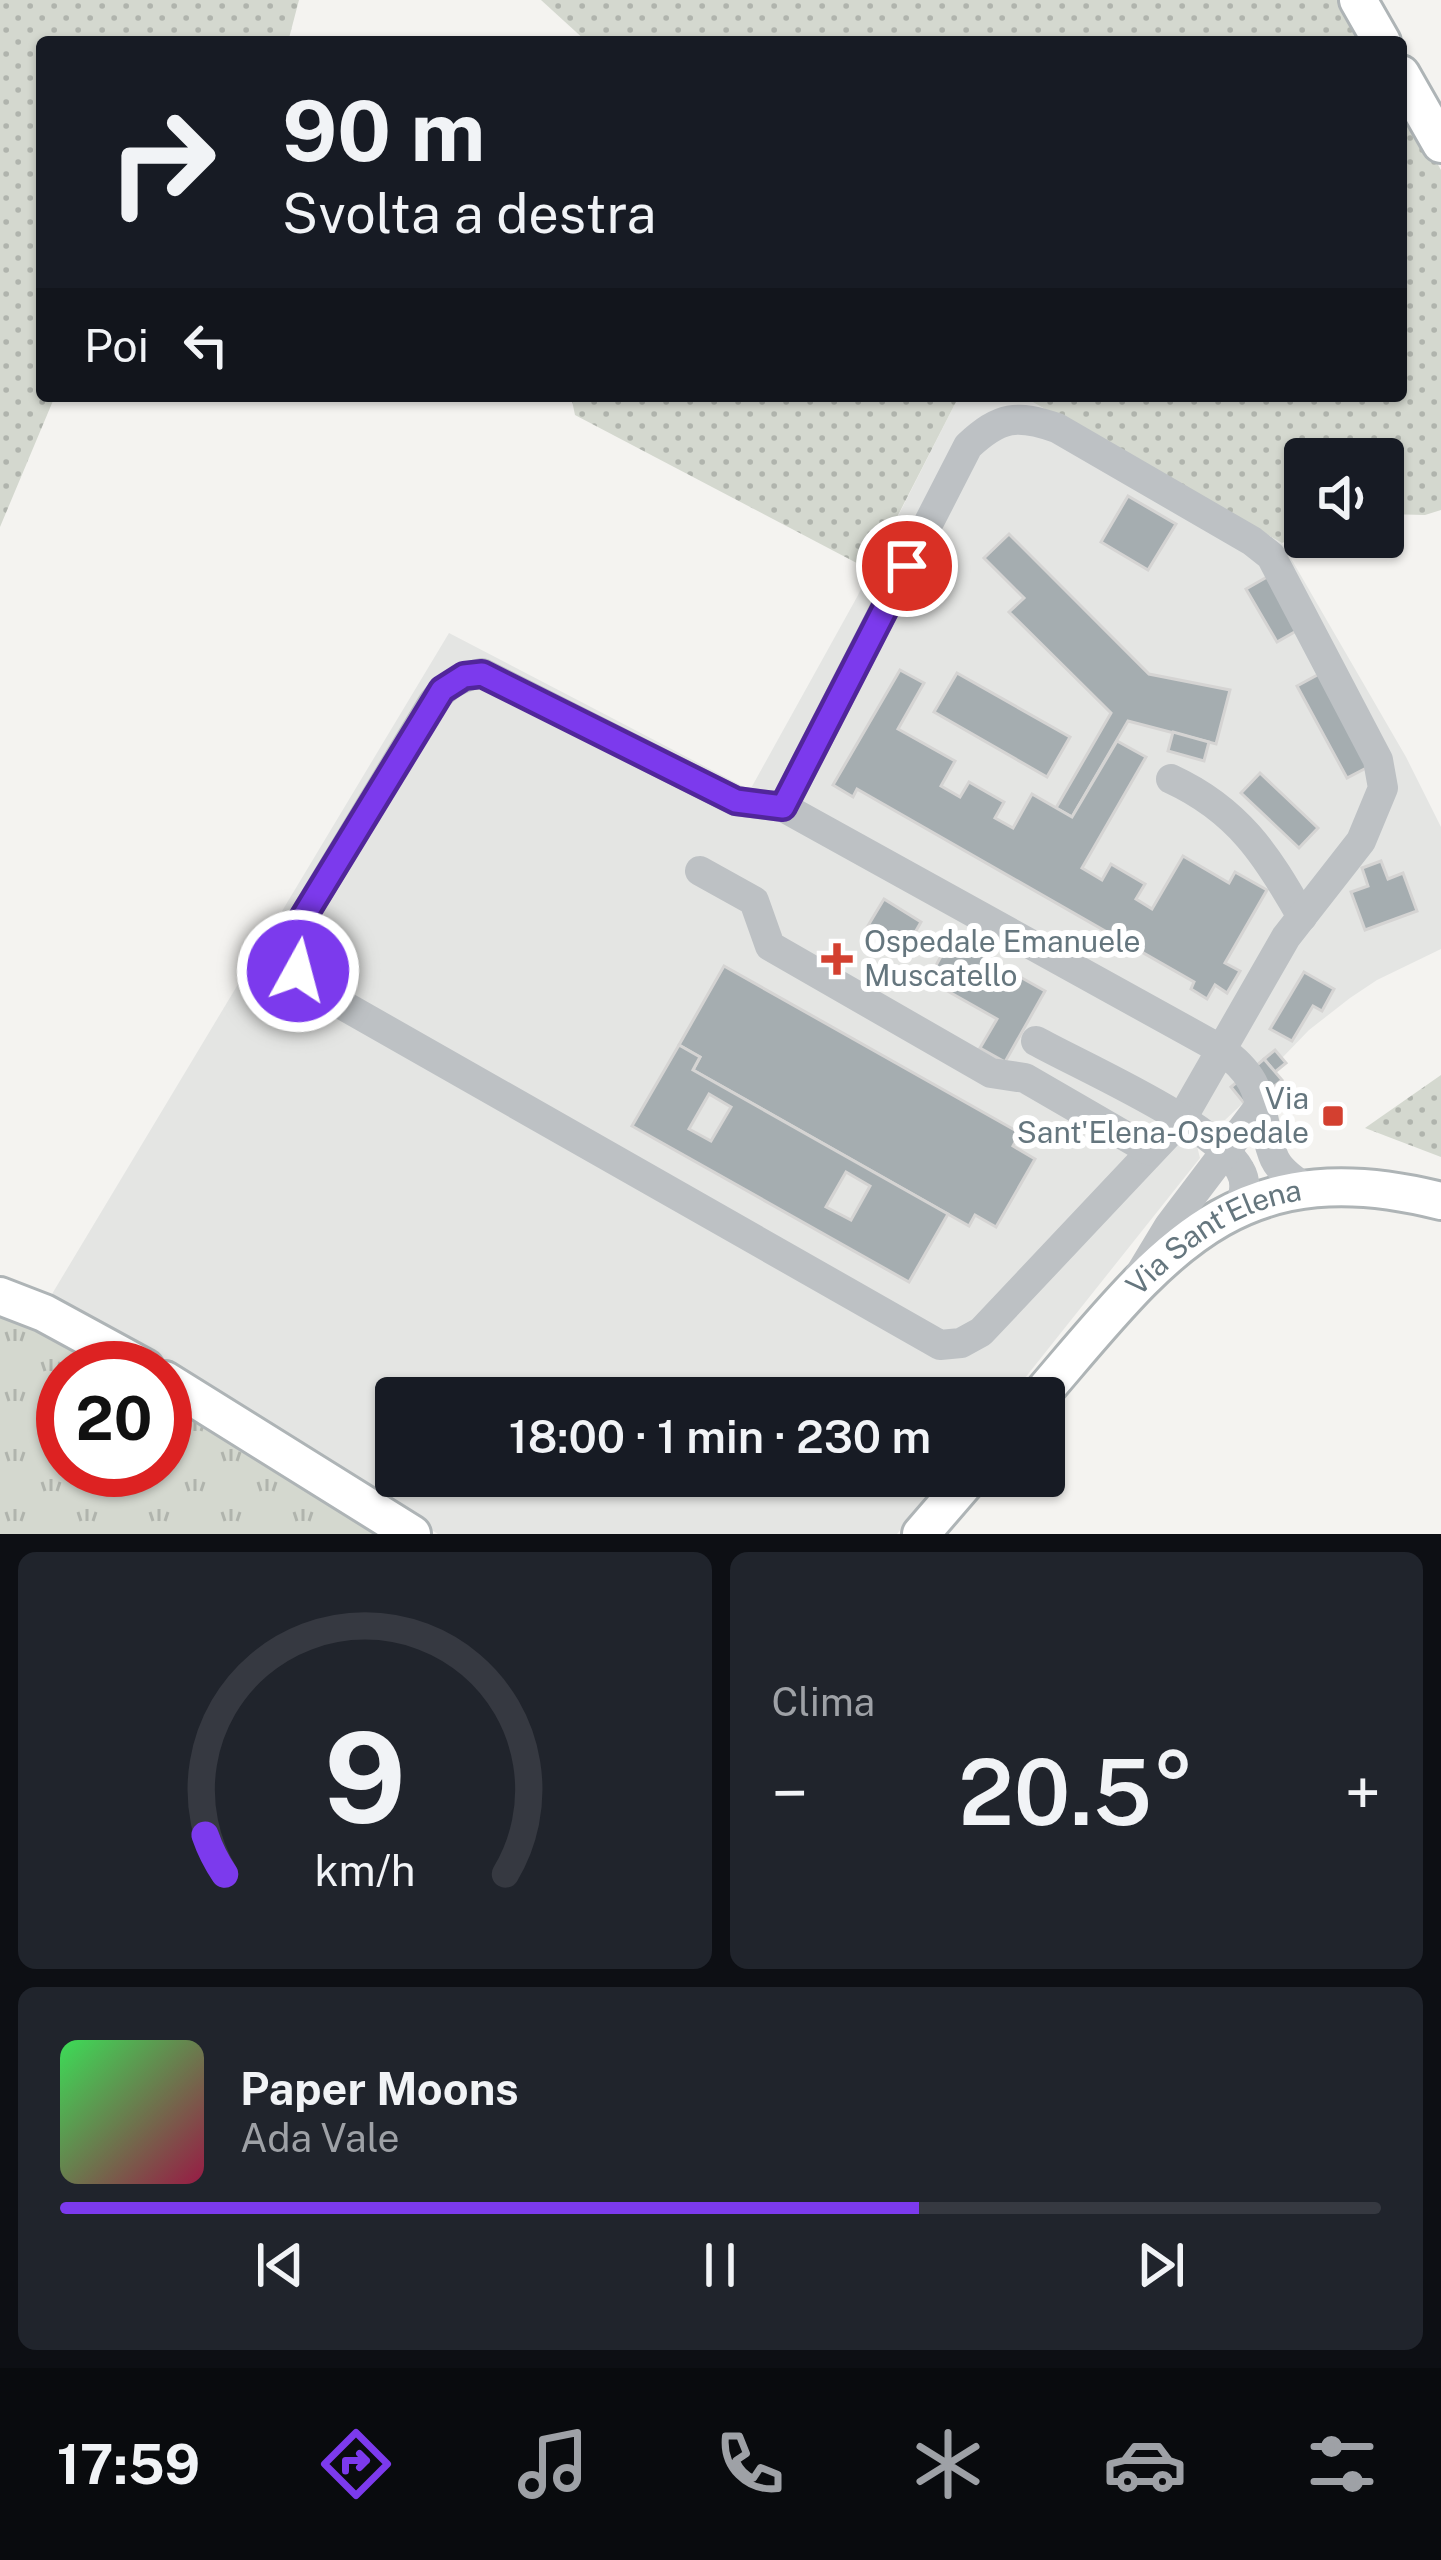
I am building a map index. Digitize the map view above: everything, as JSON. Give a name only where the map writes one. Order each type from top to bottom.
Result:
[{"type":"main road","points":[[1358,0],[1379,36]]},
{"type":"main road","points":[[1407,84],[1441,144]]},
{"type":"main road","name":"Via Sant'Elena","points":[[1056,1377],[1130,1291],[1201,1227],[1237,1177],[1295,1190],[1368,1186],[1441,1201]]},
{"type":"main road","points":[[0,1296],[95,1341]]},
{"type":"main road","points":[[192,1397],[412,1534]]},
{"type":"main road","points":[[921,1534],[953,1497]]},
{"type":"lane","points":[[783,807],[968,446],[986,429],[1028,418],[1057,428],[1271,556],[1378,760],[1383,788],[1361,842],[1302,917],[1220,1048],[1181,1120],[981,1332],[961,1343],[940,1345],[311,987],[298,971],[296,929],[433,702],[464,676],[482,674],[736,801],[783,807],[1220,1048],[1242,1064],[1258,1087],[1274,1158],[1295,1190]]},
{"type":"lane","points":[[1171,779],[1208,796],[1267,855],[1302,917]]},
{"type":"lane","points":[[700,871],[754,901],[770,946],[991,1073],[1025,1078],[1151,1151]]},
{"type":"lane","points":[[1036,1042],[1181,1120],[1237,1177]]},
{"type":"lane","points":[[1130,1291],[1168,1226],[1237,1177],[1262,1102]]},
{"type":"shaded area","name":"Ospedale Emanuele Muscatello","points":[[956,402],[1033,402],[1282,543],[1284,558],[1291,558],[1441,827],[1441,949],[1350,998],[1309,1030],[1282,1058],[1286,1063],[1225,1120],[1216,1121],[1197,1146],[1200,1158],[1026,1377],[375,1377],[375,1494],[192,1378],[192,1341],[133,1341],[49,1299],[449,633],[750,790],[857,597]]},
{"type":"shaded area","name":"Ospedale Emanuele Muscatello","points":[[380,1497],[928,1497],[897,1534],[438,1534]]},
{"type":"green space","points":[[0,0],[299,0],[290,36],[36,36],[36,402],[52,402],[0,527]]},
{"type":"green space","points":[[541,0],[1343,0],[1364,36],[580,36]]},
{"type":"green space","points":[[1407,110],[1441,170],[1441,510],[1404,514],[1404,438],[1284,438],[1284,542],[1033,402],[1407,402]]},
{"type":"green space","points":[[572,402],[956,402],[870,570],[575,415]]},
{"type":"green space","points":[[1441,1075],[1441,1157],[1365,1128]]},
{"type":"green space","points":[[0,1314],[32,1323],[65,1341],[36,1341],[36,1497],[192,1497],[192,1415],[385,1534],[0,1534]]},
{"type":"building","points":[[1128,496],[1176,524],[1148,570],[1101,542]]},
{"type":"building","points":[[1009,534],[1149,674],[1230,690],[1216,744],[1128,721],[1072,817],[1056,808],[1111,713],[1009,612],[1024,598],[984,558]]},
{"type":"building","points":[[1267,577],[1298,630],[1277,642],[1246,589]]},
{"type":"building","points":[[900,670],[924,683],[898,729],[955,761],[941,786],[960,797],[969,782],[1004,802],[995,818],[1013,828],[1032,794],[1072,817],[1117,741],[1146,757],[1082,868],[1102,880],[1111,864],[1145,884],[1136,899],[1152,909],[1183,856],[1229,883],[1235,872],[1267,890],[1225,963],[1240,971],[1227,993],[1215,985],[1207,999],[1191,989],[1194,982],[857,789],[853,797],[833,785]]},
{"type":"building","points":[[957,673],[1070,737],[1047,777],[934,712]]},
{"type":"building","points":[[1321,673],[1372,765],[1347,778],[1297,686]]},
{"type":"building","points":[[1173,732],[1209,742],[1204,761],[1168,751]]},
{"type":"building","points":[[1260,773],[1318,828],[1299,848],[1241,793]]},
{"type":"building","points":[[1381,861],[1388,879],[1403,873],[1417,911],[1365,930],[1351,892],[1368,886],[1362,868]]},
{"type":"building","points":[[884,899],[921,922],[904,952],[866,929]]},
{"type":"building","points":[[951,938],[1045,991],[1005,1062],[980,1048],[997,1019],[928,980]]},
{"type":"building","points":[[724,966],[1020,1133],[1013,1146],[1035,1159],[996,1227],[975,1215],[969,1226],[693,1070],[700,1057],[679,1045]]},
{"type":"building","points":[[1304,972],[1334,989],[1322,1011],[1313,1006],[1292,1041],[1270,1029]]},
{"type":"building","points":[[679,1045],[700,1057],[693,1070],[948,1214],[909,1282],[632,1126]],"holes":[[[709,1094],[731,1107],[711,1141],[689,1129]],[[846,1172],[870,1186],[851,1220],[826,1207]]]},
{"type":"building","points":[[1275,1050],[1286,1063],[1275,1072],[1264,1059]]},
{"type":"building","points":[[1264,1059],[1282,1080],[1248,1108],[1231,1087]]},
{"type":"place","name":"Ospedale Emanuele Muscatello","points":[[837,959]]},
{"type":"place","name":"Via Sant'Elena-Ospedale","points":[[1333,1116]]},
{"type":"route","points":[[298,971],[296,929],[442,690],[464,676],[482,674],[736,801],[783,807],[907,566]]}]
